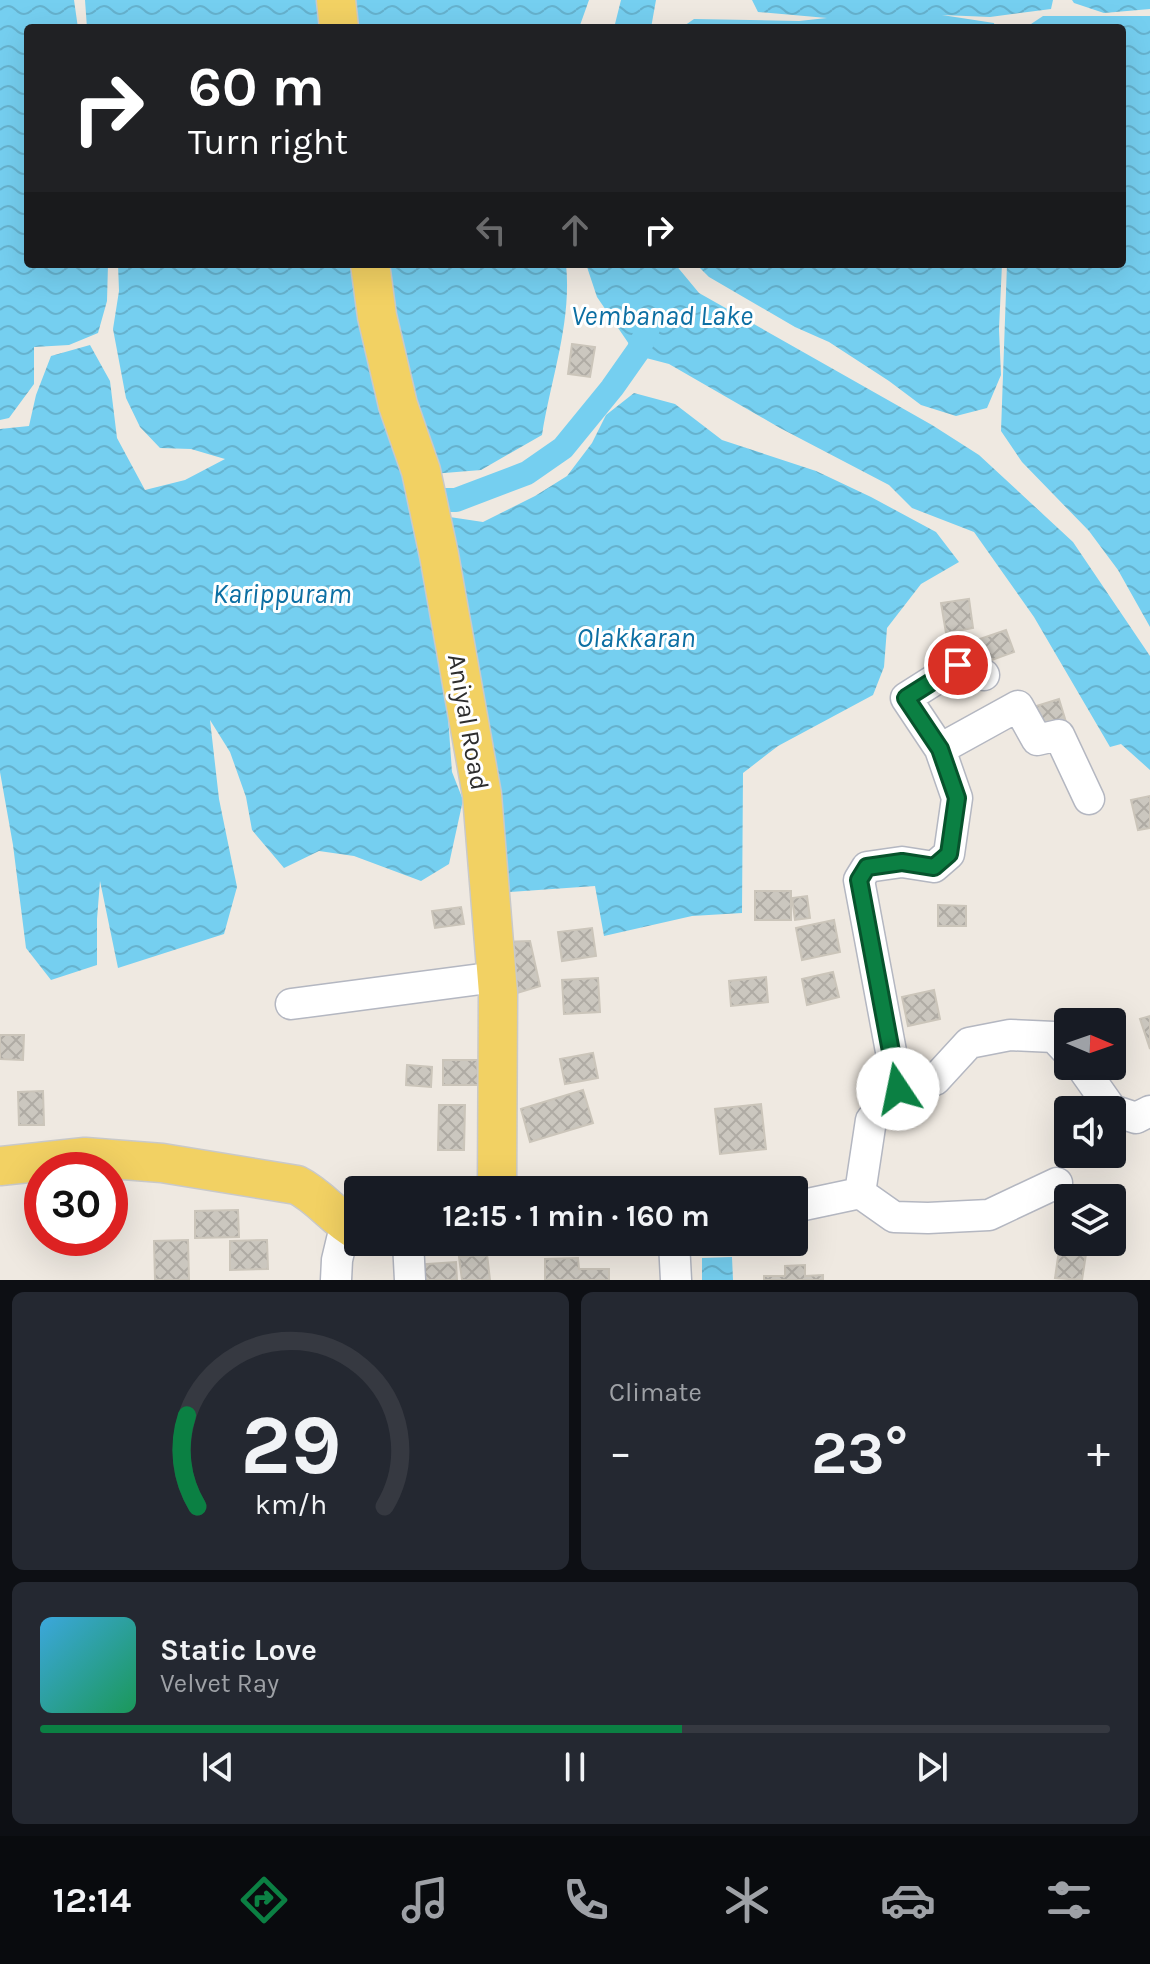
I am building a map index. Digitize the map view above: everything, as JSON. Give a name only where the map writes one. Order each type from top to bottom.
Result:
[{"type":"main road","points":[[336,0],[339,24]]},
{"type":"main road","name":"Aniyal Road","points":[[371,268],[377,316],[401,416],[421,471],[482,795],[496,977],[497,1176]]},
{"type":"main road","points":[[0,1166],[85,1157],[162,1163],[297,1185],[313,1193],[344,1222]]},
{"type":"street","points":[[898,1089],[859,880],[867,867],[902,862],[934,867],[949,854],[957,798],[940,749],[906,698],[958,665],[984,675]]},
{"type":"street","points":[[940,749],[1018,706],[1037,740],[1059,735],[1089,799]]},
{"type":"street","points":[[291,1004],[496,977]]},
{"type":"street","points":[[860,1193],[871,1120],[898,1089],[935,1080],[969,1043],[1010,1035],[1054,1037]]},
{"type":"street","points":[[1126,1115],[1136,1118],[1150,1111]]},
{"type":"street","points":[[808,1204],[860,1193],[894,1217],[989,1215],[1057,1183]]},
{"type":"street","points":[[336,1280],[337,1260],[344,1238]]},
{"type":"street","points":[[409,1256],[410,1280]]},
{"type":"street","points":[[675,1256],[676,1280]]},
{"type":"water","points":[[0,0],[74,0],[77,24],[24,24],[24,268],[108,268],[107,301],[98,333],[69,345],[34,347],[34,384],[9,418],[0,420]]},
{"type":"water","points":[[85,0],[323,0],[323,24],[87,24]]},
{"type":"water","points":[[346,0],[589,0],[580,24],[349,24]]},
{"type":"water","points":[[621,0],[656,0],[652,24],[615,24]]},
{"type":"water","points":[[752,0],[1053,0],[1051,9],[990,17],[942,15],[994,24],[687,24],[694,19],[799,21],[827,18],[758,12]]},
{"type":"water","points":[[1072,0],[1150,0],[1150,9],[1104,13]]},
{"type":"water","points":[[1043,16],[1150,16],[1150,627],[1118,570],[1089,531],[1022,462],[1001,431],[1007,268],[1126,268],[1126,24],[1031,24]]},
{"type":"water","name":"Karippuram","points":[[118,268],[357,268],[359,304],[375,389],[384,268],[566,268],[567,286],[560,350],[542,435],[481,470],[432,474],[395,438],[445,674],[452,772],[463,800],[449,864],[421,881],[354,856],[319,851],[284,868],[252,830],[246,797],[230,752],[210,720],[219,799],[237,887],[224,934],[118,968],[100,881],[97,965],[51,980],[26,948],[0,772],[0,429],[29,426],[36,395],[51,356],[90,345],[110,381],[117,438],[145,490],[185,480],[225,459],[191,449],[160,448],[140,427],[126,398],[113,329],[119,291]]},
{"type":"water","name":"Vembanad Lake","points":[[587,268],[678,268],[699,293],[932,425],[979,455],[1073,542],[1150,656],[1150,770],[1121,744],[1110,747],[1034,617],[974,532],[912,508],[889,485],[780,428],[669,364],[646,358],[629,344],[597,297]]},
{"type":"water","points":[[700,268],[1002,268],[1001,375],[987,408],[956,416],[921,405],[829,342],[795,327],[709,277]]},
{"type":"water","name":"Olakkaran","points":[[634,393],[675,404],[722,440],[816,471],[871,497],[936,532],[959,562],[921,584],[887,628],[884,667],[873,695],[778,746],[743,773],[742,913],[692,916],[604,936],[595,886],[510,892],[490,832],[443,516],[483,522],[567,476],[592,443],[606,415]]},
{"type":"water","points":[[732,1257],[733,1280],[702,1280],[702,1258]]},
{"type":"building","points":[[572,344],[595,347],[590,377],[568,374]]},
{"type":"building","points":[[969,599],[973,628],[946,633],[941,603]]},
{"type":"building","points":[[1006,630],[1014,652],[970,668],[962,645]]},
{"type":"building","points":[[1059,699],[1066,722],[1034,732],[1027,709]]},
{"type":"building","points":[[1150,796],[1150,828],[1138,830],[1131,800]]},
{"type":"building","points":[[755,891],[791,891],[791,920],[755,920]]},
{"type":"building","points":[[807,896],[810,918],[795,920],[792,898]]},
{"type":"building","points":[[938,905],[966,906],[966,926],[938,926]]},
{"type":"building","points":[[461,907],[464,924],[435,928],[432,911]]},
{"type":"building","points":[[834,920],[840,952],[802,960],[796,928]]},
{"type":"building","points":[[592,928],[596,956],[562,961],[558,932]]},
{"type":"building","points":[[530,941],[540,986],[507,996],[504,942]]},
{"type":"building","points":[[833,972],[839,997],[807,1005],[802,979]]},
{"type":"building","points":[[766,977],[768,1002],[731,1006],[729,981]]},
{"type":"building","points":[[598,978],[600,1012],[564,1014],[562,980]]},
{"type":"building","points":[[934,990],[940,1019],[908,1026],[902,997]]},
{"type":"building","points":[[1150,1016],[1150,1049],[1140,1019]]},
{"type":"building","points":[[0,1035],[24,1035],[23,1060],[0,1059]]},
{"type":"building","points":[[593,1053],[598,1078],[565,1084],[560,1059]]},
{"type":"building","points":[[443,1060],[477,1060],[478,1085],[443,1085]]},
{"type":"building","points":[[407,1065],[432,1067],[431,1087],[406,1085]]},
{"type":"building","points":[[583,1090],[593,1123],[530,1142],[521,1109]]},
{"type":"building","points":[[43,1091],[44,1125],[19,1125],[18,1092]]},
{"type":"building","points":[[761,1104],[766,1149],[720,1154],[715,1109]]},
{"type":"building","points":[[439,1105],[465,1105],[464,1150],[438,1150]]},
{"type":"building","points":[[238,1210],[239,1237],[195,1238],[195,1211]]},
{"type":"building","points":[[188,1240],[189,1280],[155,1280],[154,1241]]},
{"type":"building","points":[[267,1240],[268,1269],[230,1270],[230,1241]]},
{"type":"building","points":[[487,1256],[490,1280],[462,1280],[459,1257]]},
{"type":"building","points":[[1058,1256],[1086,1256],[1082,1280],[1055,1278]]},
{"type":"building","points":[[578,1258],[579,1269],[609,1269],[609,1280],[545,1280],[545,1259]]},
{"type":"building","points":[[456,1262],[457,1280],[414,1280],[413,1265]]},
{"type":"building","points":[[805,1265],[805,1276],[823,1275],[823,1280],[764,1280],[764,1276],[785,1276],[785,1266]]},
{"type":"waterway","points":[[416,500],[456,500],[527,473],[563,448],[612,388],[638,351],[649,326]]},
{"type":"route","points":[[898,1089],[859,880],[867,867],[902,862],[934,867],[949,854],[957,798],[940,749],[906,698],[958,665]]}]
